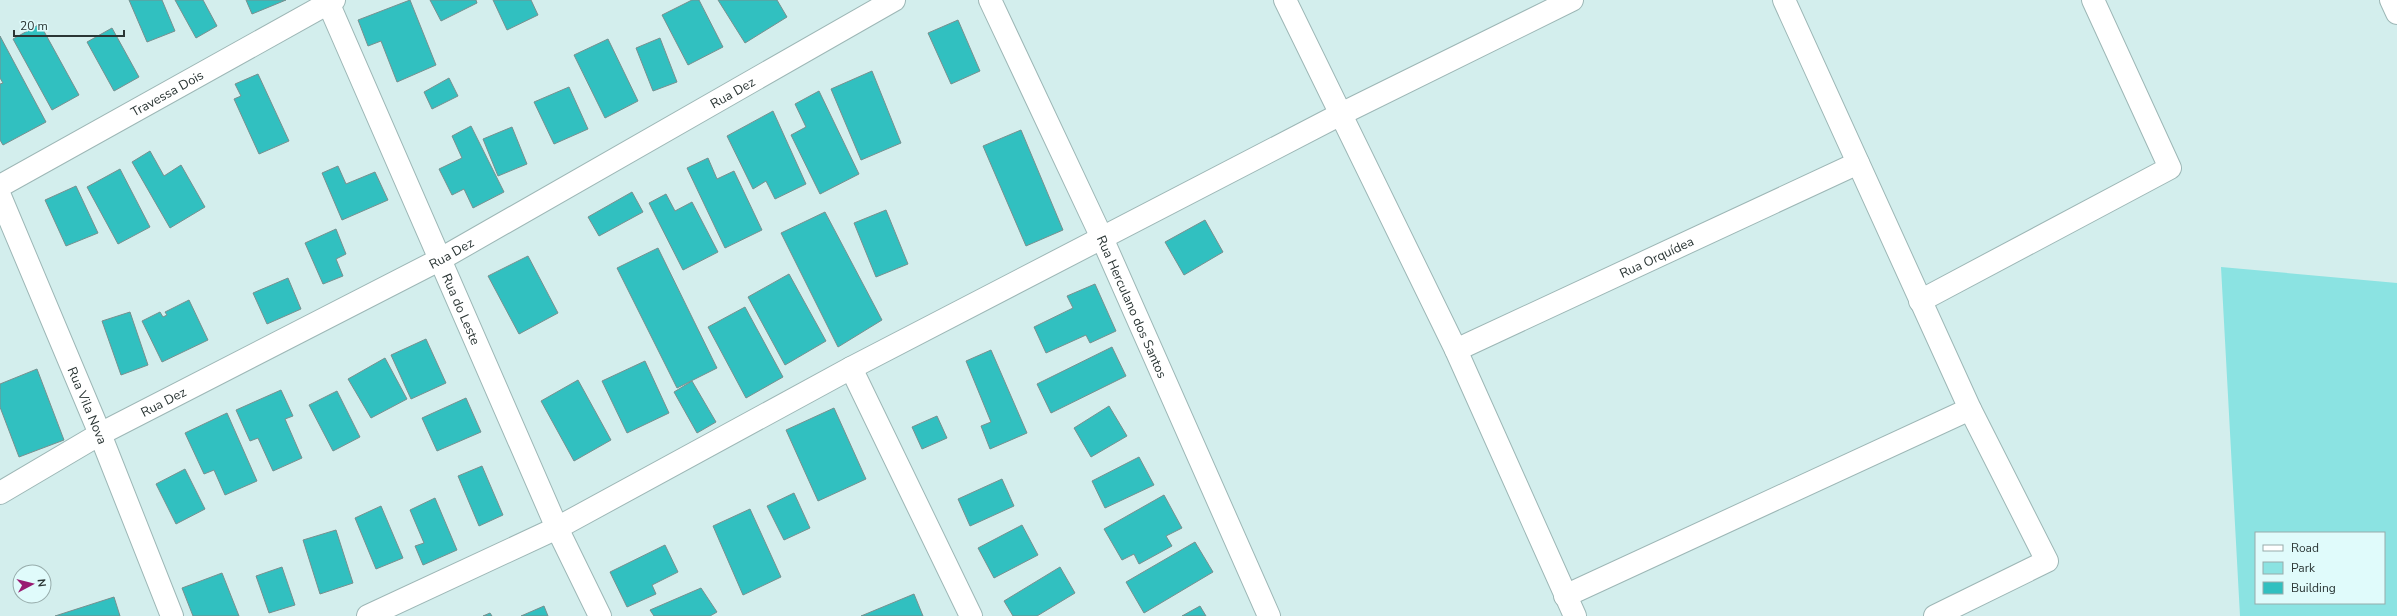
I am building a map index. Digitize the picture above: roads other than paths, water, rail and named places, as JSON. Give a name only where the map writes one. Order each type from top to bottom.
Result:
[{"type":"street","name":"Rua Dez","points":[[0,493],[100,434],[439,260],[894,0]]},
{"type":"street","name":"Rua Herculano dos Santos","points":[[990,0],[1102,238],[1269,616]]},
{"type":"street","points":[[1285,0],[1339,115],[1456,350],[1575,616]]},
{"type":"street","points":[[368,616],[557,528],[851,368],[1339,115],[1572,0]]},
{"type":"street","points":[[1784,0],[1970,409],[2047,561],[1935,616]]},
{"type":"street","points":[[1920,301],[2170,168],[2093,0]]},
{"type":"street","points":[[2391,0],[2397,13]]},
{"type":"street","name":"Rua do Leste","points":[[330,1],[439,260],[557,528],[600,616]]},
{"type":"street","name":"Travessa Dois","points":[[0,186],[330,1]]},
{"type":"street","name":"Rua Orquídea","points":[[1456,350],[1858,163]]},
{"type":"street","name":"Rua Vila Nova","points":[[0,196],[100,434],[172,616]]},
{"type":"street","points":[[851,368],[971,616]]},
{"type":"street","points":[[1565,596],[1970,409]]}]
